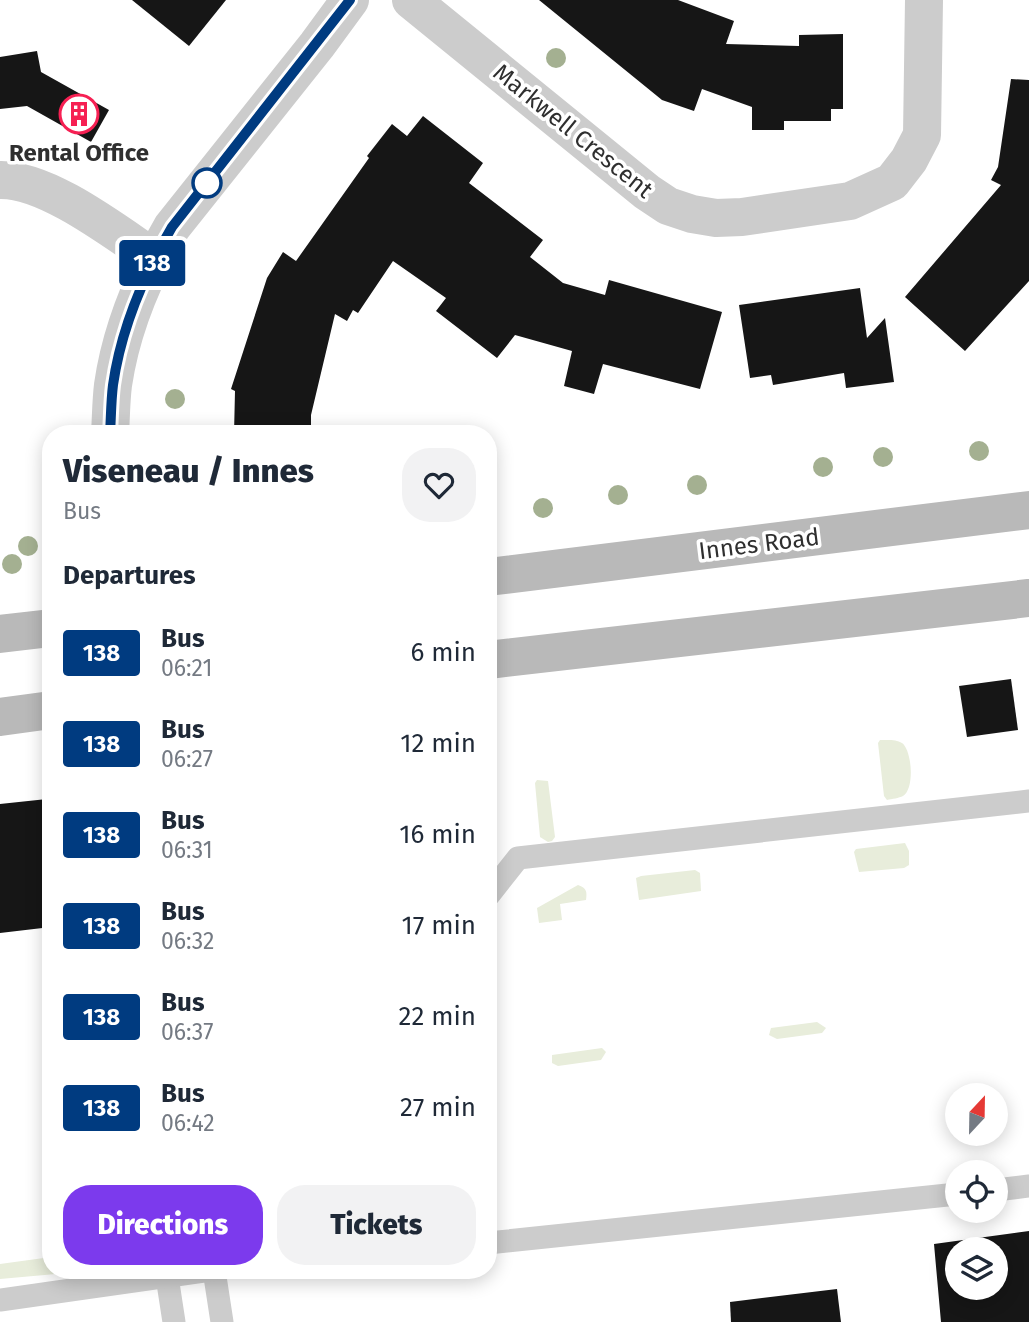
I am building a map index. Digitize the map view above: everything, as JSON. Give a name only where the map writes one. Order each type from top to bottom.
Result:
[{"type":"main road","name":"Innes Road","points":[[497,576],[1029,509]]},
{"type":"main road","points":[[497,659],[1029,598]]},
{"type":"main road","points":[[0,634],[42,629]]},
{"type":"main road","points":[[0,717],[42,711]]},
{"type":"street","points":[[111,425],[113,384],[128,321],[154,258],[172,227],[350,0]]},
{"type":"street","name":"Markwell Crescent","points":[[411,0],[647,192],[668,206],[716,218],[742,217],[850,201],[892,182],[909,160],[922,135],[924,0]]},
{"type":"street","points":[[0,180],[14,180],[34,186],[69,204],[154,258]]},
{"type":"lane","points":[[497,885],[518,858],[1029,801]]},
{"type":"lane","points":[[1008,1189],[1029,1186]]},
{"type":"lane","points":[[497,1242],[945,1195]]},
{"type":"lane","points":[[0,1300],[134,1279]]},
{"type":"lane","points":[[167,1279],[174,1322]]},
{"type":"lane","points":[[214,1279],[222,1322]]},
{"type":"green space","points":[[880,740],[900,742],[908,753],[911,778],[907,792],[901,797],[887,800],[884,796],[878,743]]},
{"type":"green space","points":[[537,780],[548,781],[555,837],[548,842],[540,837],[535,783]]},
{"type":"green space","points":[[905,843],[909,851],[909,865],[904,868],[859,872],[854,852],[856,849]]},
{"type":"green space","points":[[695,870],[700,873],[701,891],[639,900],[636,878]]},
{"type":"green space","points":[[578,885],[586,891],[586,900],[560,904],[562,920],[539,923],[537,908]]},
{"type":"green space","points":[[817,1022],[826,1028],[822,1033],[777,1039],[769,1035],[771,1028]]},
{"type":"green space","points":[[602,1048],[606,1052],[601,1060],[558,1066],[552,1063],[552,1055]]},
{"type":"green space","points":[[42,1258],[42,1275],[0,1279],[0,1264]]},
{"type":"building","points":[[132,0],[226,0],[189,46]]},
{"type":"building","points":[[539,0],[678,0],[734,21],[726,44],[799,46],[799,35],[843,34],[843,109],[831,109],[831,121],[784,121],[784,130],[752,130],[752,107],[702,89],[694,111],[662,100]]},
{"type":"building","points":[[37,51],[41,72],[109,110],[91,142],[27,106],[0,109],[0,57]]},
{"type":"building","points":[[1011,79],[1029,80],[1029,281],[965,351],[905,297],[1001,185],[991,180],[998,167]]},
{"type":"building","points":[[423,116],[483,163],[469,183],[543,240],[530,257],[563,283],[605,295],[609,280],[722,312],[700,389],[603,364],[594,394],[564,386],[572,351],[515,335],[497,358],[436,311],[446,298],[393,261],[358,313],[353,310],[347,321],[335,314],[311,415],[311,425],[234,425],[235,391],[231,389],[267,278],[283,252],[296,261],[369,158],[367,156],[392,124],[407,136]]},
{"type":"building","points":[[860,288],[867,338],[885,318],[894,382],[846,388],[844,373],[773,385],[771,375],[750,378],[739,305]]},
{"type":"building","points":[[1011,679],[1018,730],[967,737],[959,686]]},
{"type":"building","points":[[42,800],[42,928],[0,933],[0,804]]},
{"type":"building","points":[[1029,1231],[1029,1322],[941,1322],[934,1244],[945,1242],[945,1300],[1008,1300],[1008,1237],[985,1237]]},
{"type":"building","points":[[837,1289],[841,1322],[731,1322],[730,1302]]},
{"type":"bus line","name":"138","points":[[111,425],[113,384],[128,321],[154,258],[172,227],[350,0]]},
{"type":"place","name":"Rental Office","points":[[79,114]]}]
